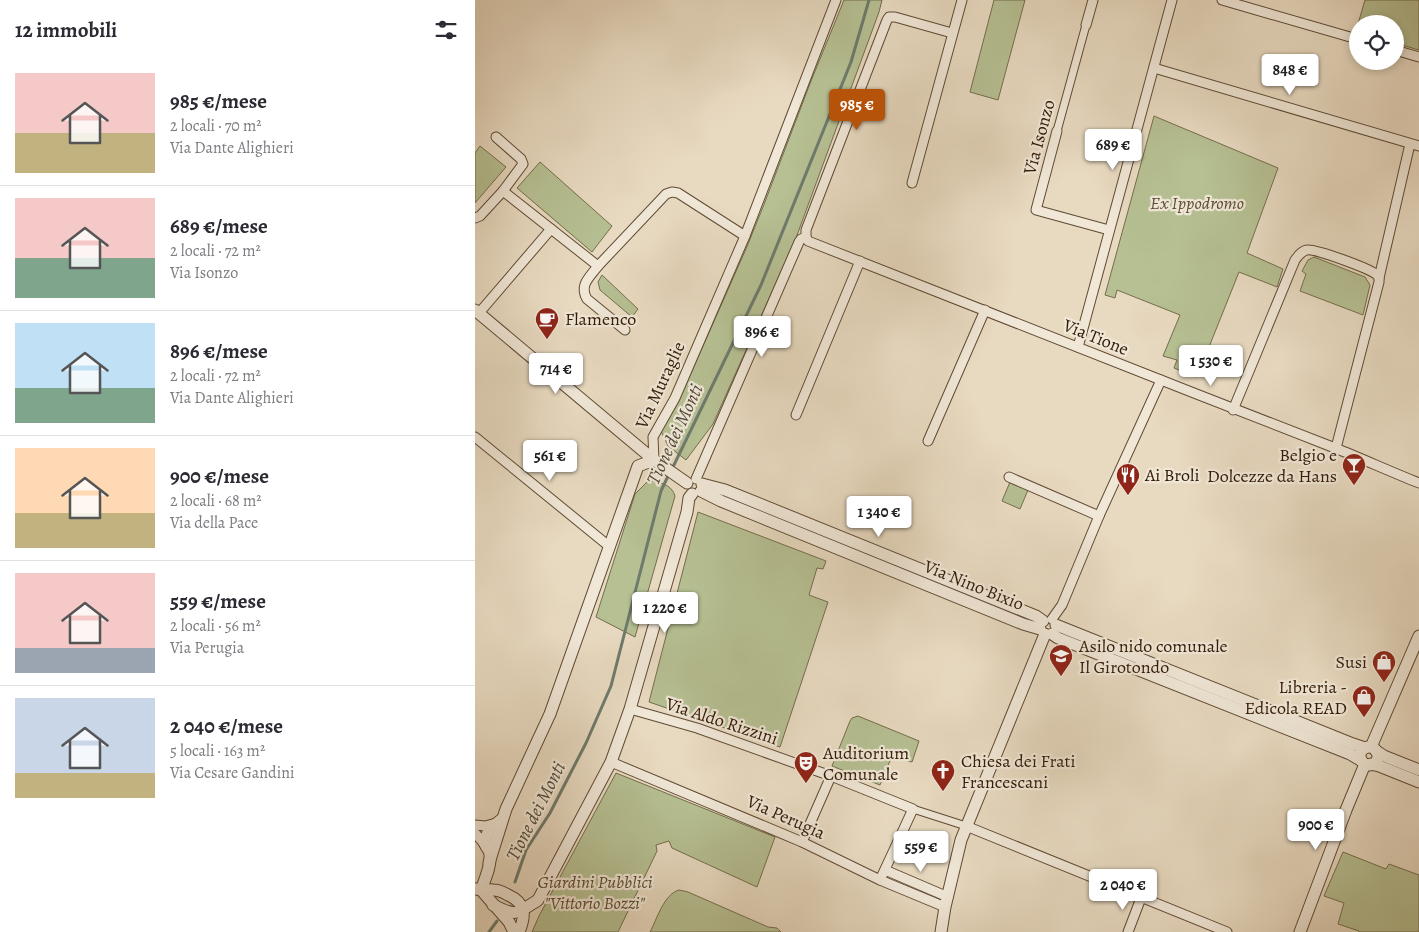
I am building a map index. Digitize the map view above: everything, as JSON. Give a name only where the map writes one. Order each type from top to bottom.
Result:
[{"type":"street","name":"Via Muraglie","points":[[654,460],[653,437],[675,398],[745,236],[836,0]]},
{"type":"street","points":[[912,183],[962,0]]},
{"type":"street","name":"Via Isonzo","points":[[1093,0],[1036,210],[1109,230]]},
{"type":"street","points":[[1078,347],[1172,0]]},
{"type":"street","points":[[1222,0],[1349,38]]},
{"type":"street","points":[[493,905],[508,913],[517,913],[538,900],[611,762],[630,709],[687,512],[689,498],[696,486],[703,464],[799,242],[806,237],[806,230],[887,20],[895,17],[952,33]]},
{"type":"street","points":[[1404,53],[1419,57]]},
{"type":"street","points":[[1154,68],[1414,145],[1336,448]]},
{"type":"street","points":[[475,218],[480,216],[503,191],[523,164],[521,158],[496,137]]},
{"type":"street","points":[[503,191],[598,266]]},
{"type":"street","points":[[625,330],[587,299],[583,292],[584,285],[598,266],[666,194],[678,193],[745,236]]},
{"type":"street","points":[[477,312],[551,229]]},
{"type":"street","name":"Via Tione","points":[[806,237],[808,240],[860,261],[1233,410],[1336,448],[1419,483]]},
{"type":"street","points":[[1233,410],[1295,260],[1301,252],[1308,249],[1315,250],[1376,274],[1379,278]]},
{"type":"street","points":[[796,415],[860,261]]},
{"type":"street","points":[[928,441],[985,310]]},
{"type":"street","name":"Via Nino Bixio","points":[[477,312],[654,460],[730,505],[1023,624],[1048,627],[1353,744],[1371,749],[1419,770]]},
{"type":"street","points":[[941,932],[961,840],[966,826],[1048,627],[1062,605],[1099,516],[1161,380]]},
{"type":"street","points":[[475,437],[610,546]]},
{"type":"street","points":[[489,863],[500,821],[551,714],[638,466],[654,460]]},
{"type":"street","points":[[1009,476],[1099,516]]},
{"type":"street","name":"Via Nino Bixio","points":[[1048,627],[1066,641],[1350,754],[1366,763],[1379,766],[1419,782]]},
{"type":"street","points":[[1300,932],[1346,810],[1366,763],[1377,759],[1371,749],[1419,636]]},
{"type":"street","name":"Via Aldo Rizzini","points":[[630,709],[697,728],[831,776],[913,809],[966,826]]},
{"type":"street","name":"Via Perugia","points":[[611,762],[802,842],[880,880],[947,902]]},
{"type":"street","points":[[802,842],[831,776]]},
{"type":"street","points":[[880,880],[913,809]]},
{"type":"street","points":[[475,825],[485,826],[500,821]]},
{"type":"street","points":[[487,848],[485,838],[500,821]]},
{"type":"street","points":[[966,826],[1227,932]]},
{"type":"street","points":[[475,833],[490,853],[487,875],[478,890]]},
{"type":"street","points":[[885,870],[947,902]]},
{"type":"street","points":[[478,890],[500,891],[519,901],[523,909],[523,918],[519,932]]},
{"type":"street","points":[[478,890],[509,922],[514,932]]},
{"type":"street","points":[[1128,932],[1141,898]]},
{"type":"green space","points":[[844,0],[882,0],[796,238],[713,424],[686,460],[668,446],[661,431],[683,391],[746,249]]},
{"type":"green space","points":[[994,0],[1025,0],[998,100],[970,92]]},
{"type":"green space","points":[[1365,0],[1419,0],[1419,50],[1404,46],[1404,15],[1361,15]]},
{"type":"green space","name":"Ex Ippodromo","points":[[1154,116],[1278,168],[1247,253],[1283,269],[1277,287],[1239,272],[1197,377],[1174,368],[1177,360],[1163,356],[1180,315],[1117,290],[1115,298],[1105,295]]},
{"type":"green space","points":[[480,146],[506,167],[475,203],[475,153]]},
{"type":"green space","points":[[540,162],[612,226],[592,252],[517,188]]},
{"type":"green space","points":[[1314,257],[1365,277],[1370,285],[1363,315],[1300,291],[1306,274],[1302,271],[1308,260]]},
{"type":"green space","points":[[602,275],[638,309],[632,317],[600,290],[598,282]]},
{"type":"green space","points":[[655,481],[670,488],[675,496],[635,637],[596,617],[635,494],[647,482]]},
{"type":"green space","points":[[1010,482],[1028,490],[1020,509],[1002,501]]},
{"type":"green space","points":[[698,512],[826,561],[823,569],[817,568],[809,595],[828,602],[780,747],[649,702]]},
{"type":"green space","points":[[858,716],[919,741],[912,762],[892,756],[880,785],[832,766],[850,721]]},
{"type":"green space","name":"Giardini Pubblici \"Vittorio Bozzi\"","points":[[616,773],[775,837],[757,887],[672,848],[669,841],[656,845],[657,851],[618,932],[532,932]]},
{"type":"green space","points":[[1343,852],[1386,869],[1389,864],[1419,875],[1419,932],[1359,932],[1338,924],[1344,903],[1324,896]]},
{"type":"green space","points":[[679,890],[688,892],[768,927],[777,928],[781,932],[650,932],[669,896]]},
{"type":"waterway","name":"Tione dei Monti","points":[[672,469],[761,285],[851,62],[869,0]]},
{"type":"waterway","name":"Tione dei Monti","points":[[515,882],[526,850],[550,813],[586,743],[611,686],[661,491],[669,474]]},
{"type":"waterway","points":[[489,932],[497,921]]},
{"type":"place","name":"Flamenco","points":[[547,340]]},
{"type":"place","name":"Belgio e Dolcezze da Hans","points":[[1354,486]]},
{"type":"place","name":"Ai Broli","points":[[1128,496]]},
{"type":"place","name":"Asilo nido comunale Il Girotondo","points":[[1061,677]]},
{"type":"place","name":"Susi","points":[[1384,683]]},
{"type":"place","name":"Libreria - Edicola READ","points":[[1364,718]]},
{"type":"place","name":"Auditorium Comunale","points":[[806,784]]},
{"type":"place","name":"Chiesa dei Frati Francescani","points":[[943,792]]}]
